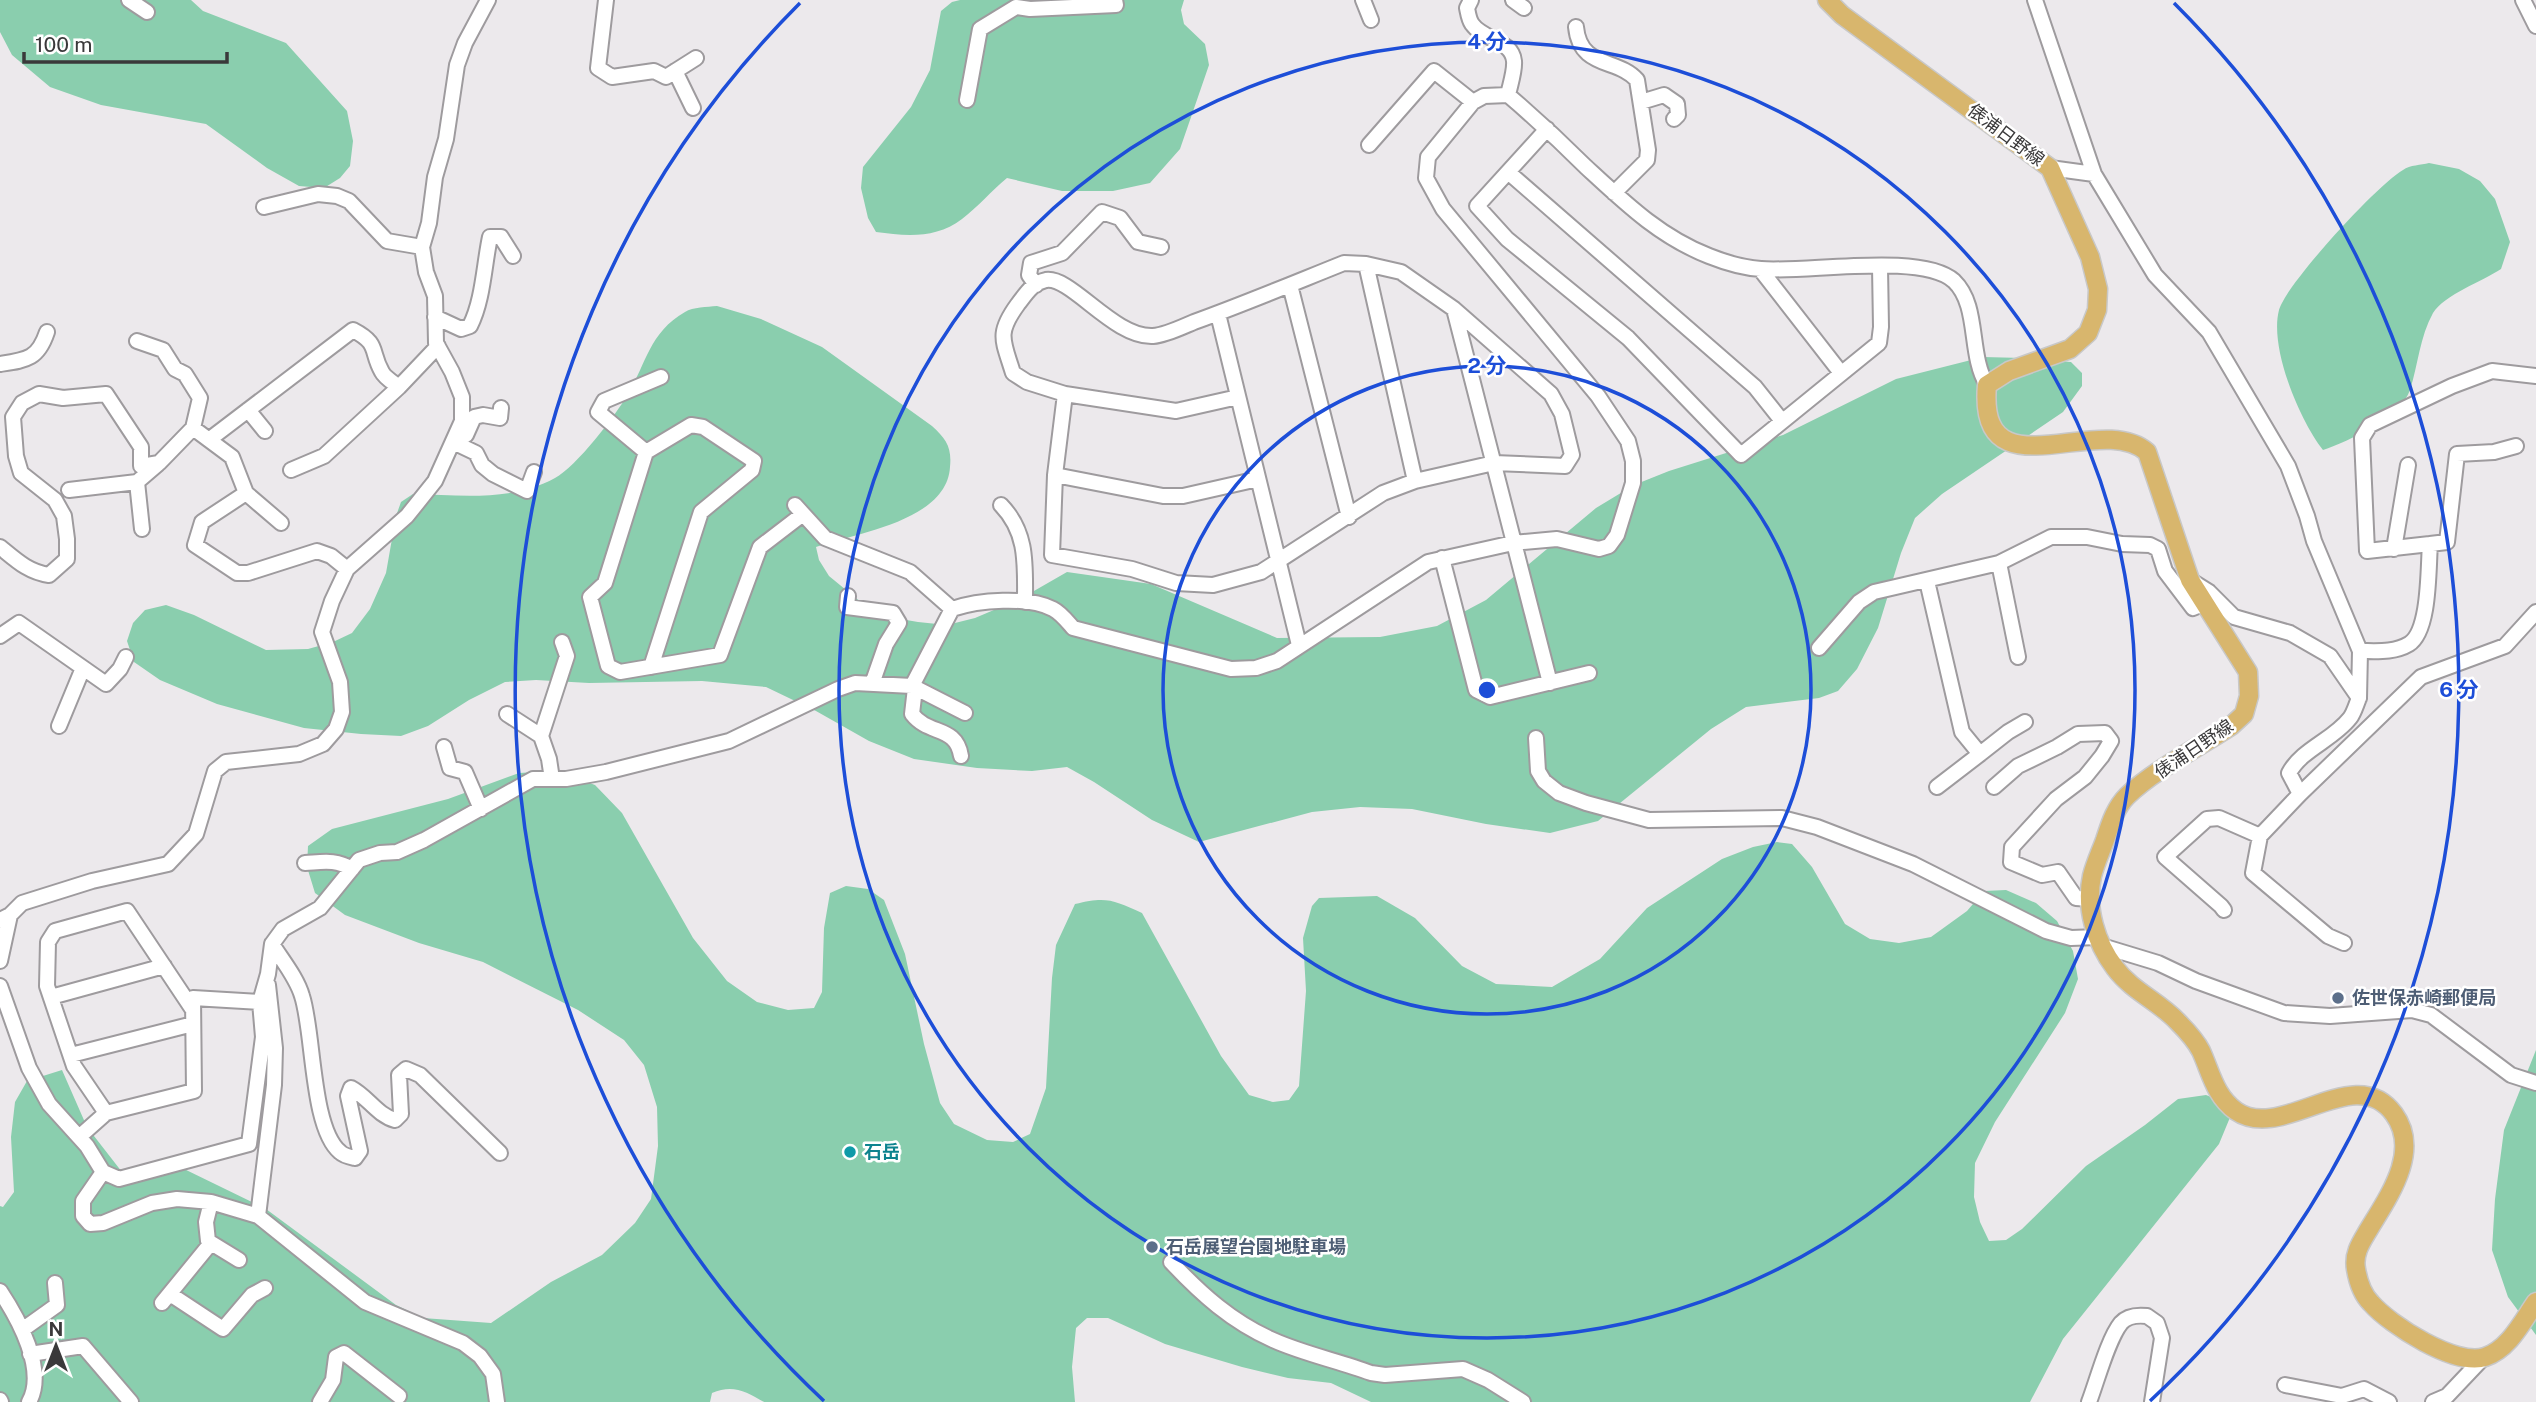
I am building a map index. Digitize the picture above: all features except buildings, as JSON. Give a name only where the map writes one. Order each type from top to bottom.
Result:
[{"type":"main road","name":"俵浦日野線","points":[[1827,0],[1842,15],[2050,168],[2090,257],[2098,289],[2097,310],[2088,333],[2070,349],[2009,371],[1987,385],[1987,420],[1995,435],[2008,443],[2119,441],[2137,444],[2147,452],[2190,580],[2248,672],[2249,696],[2244,714],[2231,726],[2125,797],[2112,819],[2092,877],[2091,914],[2100,942],[2115,968],[2134,989],[2184,1029],[2199,1048],[2216,1090],[2237,1112],[2261,1120],[2355,1095],[2378,1100],[2394,1114],[2405,1135],[2404,1159],[2389,1195],[2357,1250],[2355,1265],[2363,1293],[2371,1304],[2398,1327],[2456,1357],[2482,1359]]},
{"type":"main road","points":[[2482,1359],[2508,1342],[2536,1302]]},
{"type":"street","points":[[129,0],[147,12]]},
{"type":"street","points":[[457,444],[462,421],[462,397],[438,346],[435,296],[426,272],[422,247],[429,223],[435,177],[446,139],[457,65],[465,43],[488,0]]},
{"type":"street","points":[[606,0],[598,68],[612,78],[654,71],[666,77],[696,58]]},
{"type":"street","points":[[967,100],[980,29],[1016,7],[1030,9],[1116,5],[1115,0]]},
{"type":"street","points":[[1363,0],[1370,20]]},
{"type":"street","points":[[1471,0],[1467,8],[1472,24],[1486,37],[1508,48],[1512,55],[1514,63],[1508,95]]},
{"type":"street","points":[[2035,0],[2094,174],[2155,275],[2209,332],[2288,466],[2314,541],[2360,651],[2359,698],[2351,716],[2334,734],[2294,764],[2289,773],[2300,794]]},
{"type":"street","points":[[2523,0],[2536,26]]},
{"type":"street","points":[[1576,27],[1577,37],[1583,47],[1600,62],[1631,73],[1637,80],[1641,102],[1639,131],[1648,150],[1647,160],[1614,193]]},
{"type":"street","points":[[675,71],[693,108]]},
{"type":"street","points":[[1369,145],[1434,71],[1473,102]]},
{"type":"street","points":[[1641,102],[1664,94],[1677,104],[1678,115],[1674,120]]},
{"type":"street","points":[[961,756],[957,740],[951,735],[919,723],[912,714],[914,687],[952,609],[969,604],[1035,601],[1056,610],[1073,628],[1231,669],[1256,668],[1277,661],[1428,562],[1513,543],[1558,539],[1599,548],[1609,546],[1617,535],[1633,483],[1633,461],[1628,441],[1598,396],[1432,194],[1426,178],[1428,156],[1473,102],[1484,96],[1508,95],[1640,217],[1675,242],[1712,258],[1760,269],[1932,269],[1953,281],[1966,298],[1979,373],[1987,385]]},
{"type":"street","points":[[1547,129],[1477,206],[1507,239],[1628,338],[1741,455],[1879,343],[1880,267]]},
{"type":"street","points":[[2050,168],[2094,174]]},
{"type":"street","points":[[1508,172],[1755,387],[1782,421]]},
{"type":"street","points":[[264,207],[318,194],[337,197],[349,201],[387,241],[422,247]]},
{"type":"street","points":[[1036,285],[1029,275],[1031,263],[1062,253],[1102,212],[1120,218],[1138,242],[1161,247]]},
{"type":"street","points":[[435,317],[461,329],[470,326],[475,317],[483,283],[482,274],[490,237],[501,237],[513,256]]},
{"type":"street","points":[[1065,394],[1055,475],[1052,555],[1132,569],[1176,583],[1213,585],[1261,572],[1383,493],[1415,481],[1494,463],[1565,466],[1572,455],[1562,415],[1551,394],[1454,309],[1401,272],[1366,264],[1344,263],[1217,314],[1153,336],[1131,332],[1060,283],[1047,280],[1031,286],[1005,321],[1003,339],[1013,373],[1027,382],[1065,394],[1176,411],[1238,397]]},
{"type":"street","points":[[1366,264],[1415,481]]},
{"type":"street","points":[[1760,269],[1841,373]]},
{"type":"street","points":[[1290,285],[1349,517]]},
{"type":"street","points":[[1454,309],[1549,683]]},
{"type":"street","points":[[1217,314],[1299,645]]},
{"type":"street","points":[[210,439],[353,330],[366,336],[374,347],[382,373],[399,387]]},
{"type":"street","points":[[0,364],[19,362],[34,356],[43,346],[47,332]]},
{"type":"street","points":[[69,490],[136,482],[193,428],[200,398],[185,374],[175,369],[163,350],[137,341]]},
{"type":"street","points":[[291,470],[324,456],[399,387],[438,346]]},
{"type":"street","points":[[2516,446],[2494,452],[2457,454],[2447,542],[2367,551],[2362,438],[2370,425],[2452,386],[2493,371],[2536,376]]},
{"type":"street","points":[[646,452],[598,412],[604,401],[653,376]]},
{"type":"street","points":[[0,547],[36,573],[48,575],[67,559],[64,516],[55,500],[21,473],[16,456],[13,417],[22,403],[38,394],[63,398],[106,394],[141,447],[141,466],[159,463]]},
{"type":"street","points":[[0,961],[3,918],[22,903],[92,881],[168,864],[196,834],[215,771],[226,762],[299,754],[323,744],[336,729],[342,712],[340,682],[322,632],[332,601],[347,569],[407,516],[435,481],[474,417],[482,415],[500,418],[501,408]]},
{"type":"street","points":[[248,410],[265,431]]},
{"type":"street","points":[[651,667],[701,512],[752,470],[754,461],[703,427],[691,425],[646,452],[606,583],[590,597],[608,666],[620,672],[651,667],[720,655],[760,547],[799,509],[825,538],[909,572],[952,609]]},
{"type":"street","points":[[193,428],[232,457],[246,493],[281,523]]},
{"type":"street","points":[[457,444],[475,453],[482,465],[493,474],[527,491],[534,472]]},
{"type":"street","points":[[2395,549],[2408,466]]},
{"type":"street","points":[[1055,475],[1163,496],[1183,496],[1258,479]]},
{"type":"street","points":[[136,482],[142,529]]},
{"type":"street","points":[[246,493],[219,503],[202,522],[195,545],[237,573],[248,573],[317,551],[331,556],[347,569]]},
{"type":"street","points":[[1001,505],[1012,517],[1026,553],[1025,602]]},
{"type":"street","points":[[1819,648],[1859,602],[1874,592],[1999,563],[2051,537],[2087,537],[2122,544],[2150,545],[2158,549],[2165,571],[2193,608],[2205,603]]},
{"type":"street","points":[[2360,651],[2389,651],[2410,644],[2424,621],[2430,544]]},
{"type":"street","points":[[1442,558],[1476,690],[1490,697],[1589,673]]},
{"type":"street","points":[[1999,563],[2018,657]]},
{"type":"street","points":[[2190,580],[2209,592],[2234,617],[2290,633],[2330,656],[2359,698]]},
{"type":"street","points":[[1927,581],[1962,732],[1980,754]]},
{"type":"street","points":[[846,607],[893,613],[899,623],[886,644],[872,684]]},
{"type":"street","points":[[2344,943],[2328,936],[2253,873],[2260,836],[2421,677],[2505,646],[2536,612]]},
{"type":"street","points":[[0,636],[19,623],[106,684],[120,669],[126,657]]},
{"type":"street","points":[[552,779],[541,736],[567,656],[562,642]]},
{"type":"street","points":[[58,726],[83,667]]},
{"type":"street","points":[[0,986],[29,1068],[50,1104],[79,1137],[103,1172],[119,1179],[249,1144],[263,1037],[260,1002],[272,944],[284,929],[320,908],[359,860],[380,853],[397,852],[424,840],[533,779],[606,772],[729,740],[838,689],[856,684],[914,687],[965,713]]},
{"type":"street","points":[[507,714],[541,736]]},
{"type":"street","points":[[1937,787],[2025,722]]},
{"type":"street","points":[[1994,788],[2018,766],[2078,734],[2105,733],[2111,740],[2085,777],[2056,799],[2012,847],[2011,862],[2042,875],[2058,872],[2076,898],[2091,899]]},
{"type":"street","points":[[1536,738],[1538,771],[1544,781],[1559,793],[1586,803],[1649,820],[1782,818],[1817,827],[1913,864],[2046,931],[2100,942],[2284,1013],[2330,1016],[2412,1010],[2431,1015],[2511,1075],[2536,1083]]},
{"type":"street","points":[[444,747],[450,768],[465,772],[481,808]]},
{"type":"street","points":[[2224,911],[2165,857],[2207,819],[2219,818],[2260,836]]},
{"type":"street","points":[[305,863],[331,861],[343,863],[352,869]]},
{"type":"street","points":[[106,1113],[74,1066],[47,986],[48,942],[55,931],[127,911],[164,966],[193,1017]]},
{"type":"street","points":[[272,944],[302,994],[312,1071],[329,1135],[343,1155],[355,1158],[360,1151],[348,1096],[351,1088],[363,1094],[384,1117],[395,1119],[401,1114],[399,1075],[406,1069],[420,1075],[499,1153]]},
{"type":"street","points":[[51,997],[164,966]]},
{"type":"street","points":[[258,1216],[274,1085],[275,1048],[267,975]]},
{"type":"street","points":[[79,1137],[106,1113],[194,1091],[193,999],[260,1002]]},
{"type":"street","points":[[71,1055],[193,1017]]},
{"type":"street","points":[[103,1172],[83,1201],[83,1216],[90,1224],[103,1223],[152,1203],[177,1199],[211,1202],[258,1216],[365,1302],[463,1343],[480,1356],[492,1374],[497,1402]]},
{"type":"street","points":[[211,1202],[206,1222],[208,1241],[239,1260]]},
{"type":"street","points":[[211,1243],[166,1298],[223,1329],[252,1295],[265,1288]]},
{"type":"street","points":[[1171,1262],[1200,1293],[1224,1313],[1273,1340],[1371,1373],[1385,1375],[1463,1369],[1488,1380],[1523,1402]]},
{"type":"street","points":[[22,1330],[57,1305],[55,1283]]},
{"type":"street","points":[[0,1291],[17,1317],[30,1354],[36,1387],[29,1402]]},
{"type":"street","points":[[2088,1402],[2122,1322],[2138,1315],[2147,1315],[2161,1329],[2162,1338],[2152,1402]]},
{"type":"street","points":[[30,1354],[82,1346],[131,1402]]},
{"type":"street","points":[[320,1402],[333,1380],[336,1357],[344,1353],[399,1396]]},
{"type":"street","points":[[2433,1402],[2447,1396],[2482,1359]]},
{"type":"street","points":[[2285,1385],[2340,1399],[2364,1389],[2389,1402]]},
{"type":"green space","points":[[0,0],[191,0],[203,11],[286,43],[347,111],[353,141],[350,166],[340,178],[324,188],[299,186],[267,168],[206,124],[101,105],[50,87],[12,55],[0,32]]},
{"type":"green space","points":[[1184,0],[1181,10],[1184,24],[1205,44],[1209,65],[1180,149],[1150,183],[1113,191],[1062,191],[1007,178],[968,214],[942,230],[910,235],[876,232],[868,218],[861,188],[863,167],[911,107],[930,70],[941,11],[952,2]]},
{"type":"green space","points":[[2429,163],[2459,169],[2480,181],[2495,199],[2510,242],[2501,269],[2438,306],[2422,341],[2405,400],[2373,427],[2323,450],[2296,403],[2282,363],[2278,344],[2279,310],[2285,297],[2315,258],[2374,194],[2406,168]]},
{"type":"green space","points":[[717,306],[761,319],[822,347],[932,426],[944,439],[949,449],[950,467],[945,485],[933,500],[897,522],[816,547],[819,560],[829,576],[883,616],[947,625],[975,618],[1020,599],[1067,572],[1151,584],[1277,638],[1380,637],[1437,626],[1486,600],[1596,508],[1634,485],[1669,471],[1783,435],[1896,379],[1983,357],[2023,358],[2071,362],[2082,373],[2082,386],[2063,412],[1942,494],[1915,518],[1901,553],[1878,628],[1857,669],[1838,691],[1819,698],[1746,707],[1711,729],[1598,821],[1550,833],[1412,809],[1360,807],[1312,812],[1199,842],[1152,820],[1067,767],[1032,771],[977,768],[914,759],[869,741],[766,687],[702,681],[505,682],[469,700],[428,726],[401,736],[304,728],[217,704],[160,680],[134,662],[127,641],[133,623],[145,610],[166,605],[194,615],[266,650],[308,649],[352,633],[370,609],[386,573],[401,502],[413,494],[503,494],[538,486],[555,478],[574,463],[595,440],[628,394],[650,349],[664,329],[688,310]]},
{"type":"green space","points":[[556,771],[595,785],[622,813],[693,938],[727,981],[757,1002],[788,1010],[814,1008],[822,992],[824,928],[830,893],[846,886],[868,889],[884,900],[905,954],[940,1103],[954,1124],[987,1140],[1013,1142],[1030,1134],[1046,1088],[1056,945],[1075,904],[1095,900],[1110,901],[1142,913],[1221,1056],[1249,1095],[1273,1102],[1289,1100],[1299,1086],[1306,991],[1303,938],[1312,906],[1319,898],[1377,896],[1415,918],[1462,966],[1496,984],[1552,987],[1600,959],[1647,908],[1722,859],[1753,847],[1777,842],[1792,844],[1812,867],[1845,924],[1870,939],[1899,943],[1931,937],[1967,911],[1984,891],[2006,890],[2036,903],[2057,921],[2073,951],[2078,979],[2065,1013],[1995,1122],[1975,1163],[1974,1197],[1980,1222],[1989,1241],[2006,1240],[2022,1229],[2086,1166],[2178,1099],[2206,1095],[2219,1100],[2231,1115],[2219,1144],[2063,1339],[2030,1402],[1371,1402],[1331,1383],[1288,1378],[1242,1367],[1165,1344],[1108,1318],[1087,1318],[1076,1328],[1072,1367],[1075,1402],[764,1402],[745,1392],[726,1389],[712,1393],[710,1402],[0,1402],[0,1206],[3,1207],[14,1192],[11,1137],[15,1102],[27,1081],[62,1070],[87,1127],[122,1172],[180,1167],[266,1209],[396,1305],[423,1318],[491,1323],[551,1282],[602,1255],[635,1223],[651,1199],[658,1146],[657,1107],[644,1065],[624,1040],[578,1010],[483,962],[419,943],[345,915],[315,893],[307,867],[308,846],[332,829],[448,799],[519,773]]},
{"type":"green space","points":[[2536,1050],[2536,1335],[2508,1297],[2492,1250],[2504,1130]]},
{"type":"place","name":"佐世保赤崎郵便局","points":[[2338,998]]},
{"type":"place","name":"石岳","points":[[850,1152]]},
{"type":"place","name":"石岳展望台園地駐車場","points":[[1152,1247]]}]
